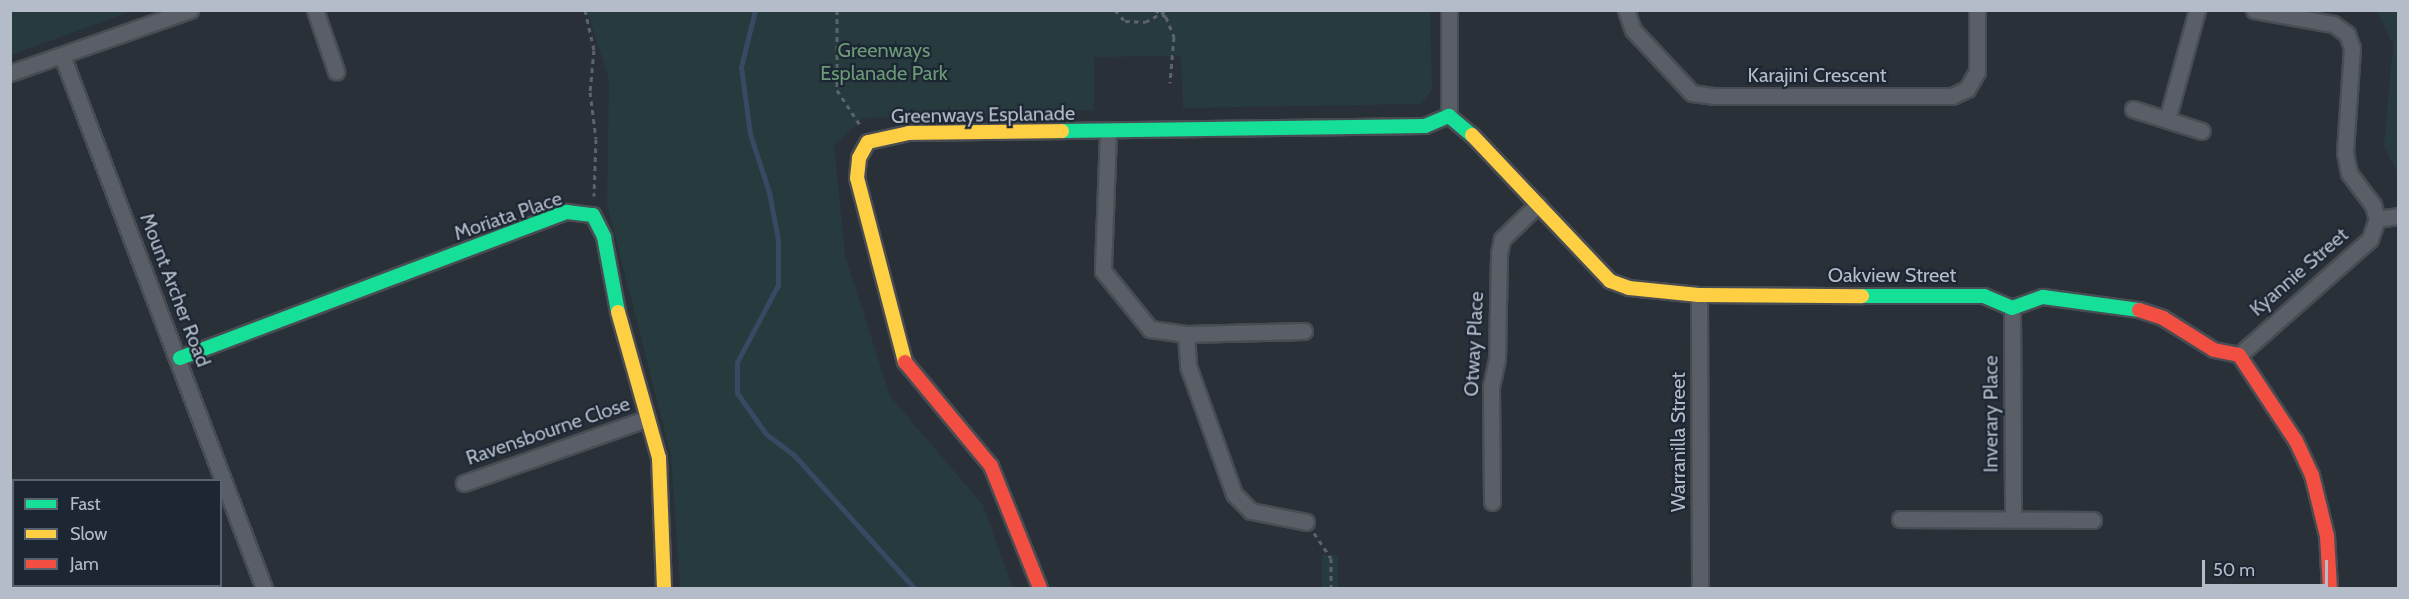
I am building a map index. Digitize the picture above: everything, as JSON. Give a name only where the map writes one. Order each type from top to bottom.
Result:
[{"type":"street","points":[[10,73],[63,58],[109,37],[190,10]]},
{"type":"street","points":[[315,10],[336,71]]},
{"type":"street","points":[[1449,10],[1449,116]]},
{"type":"street","name":"Karajini Crescent","points":[[1626,10],[1633,30],[1692,93],[1952,96],[1967,89],[1977,72],[1977,10]]},
{"type":"street","points":[[2167,120],[2197,10]]},
{"type":"street","points":[[2254,10],[2333,24],[2346,34],[2352,48],[2345,153],[2349,173],[2373,205],[2377,219],[2398,216]]},
{"type":"street","name":"Mount Archer Road","points":[[63,58],[180,358],[264,588]]},
{"type":"street","points":[[2133,109],[2202,131]]},
{"type":"street","name":"Greenways Esplanade","points":[[1040,588],[991,466],[911,375],[902,356],[857,178],[859,158],[868,142],[909,133],[1425,126],[1449,116]]},
{"type":"street","name":"Oakview Street","points":[[1449,116],[1466,128],[1610,281],[1629,288],[1699,295],[1984,296],[2012,308]]},
{"type":"street","points":[[1108,132],[1103,272],[1150,329],[1186,334],[1304,331]]},
{"type":"street","name":"Otway Place","points":[[1492,502],[1491,387],[1497,359],[1498,254],[1502,239],[1538,204]]},
{"type":"street","name":"Moriata Place","points":[[180,358],[567,212],[593,215],[604,237],[624,342],[659,458],[664,588]]},
{"type":"street","name":"Kyannie Street","points":[[2238,355],[2370,239],[2377,219]]},
{"type":"street","name":"Warranilla Street","points":[[1699,295],[1700,588]]},
{"type":"street","points":[[2012,308],[2043,297],[2125,305],[2163,318],[2214,350],[2238,355],[2296,441],[2312,475],[2327,536],[2330,588]]},
{"type":"street","name":"Inverary Place","points":[[2012,308],[2013,519]]},
{"type":"street","points":[[1186,334],[1188,366],[1234,494],[1251,511],[1306,522]]},
{"type":"street","name":"Ravensbourne Close","points":[[464,483],[646,419]]},
{"type":"street","points":[[1900,519],[2093,520]]},
{"type":"path","points":[[585,10],[594,50],[590,92],[596,139],[593,215]]},
{"type":"path","points":[[837,10],[837,90],[868,142]]},
{"type":"path","points":[[1115,10],[1125,21],[1145,22],[1168,10]]},
{"type":"path","points":[[1155,10],[1162,14],[1175,49],[1170,83]]},
{"type":"path","points":[[1306,522],[1331,558],[1331,588]]},
{"type":"green space","points":[[11,10],[132,10],[132,11],[11,55]]},
{"type":"green space","name":"Greenways Esplanade Park","points":[[587,11],[1430,11],[1432,89],[1421,104],[1183,108],[1181,56],[1094,57],[1094,110],[863,118],[834,145],[845,255],[890,396],[983,505],[1013,588],[680,588],[671,455],[607,204],[609,79]]},
{"type":"green space","points":[[2377,11],[2398,11],[2398,174],[2384,146],[2393,45]]},
{"type":"green space","points":[[1322,555],[1338,555],[1338,588],[1322,588]]},
{"type":"waterway","points":[[755,10],[741,67],[750,134],[769,192],[778,240],[778,285],[737,362],[737,393],[766,434],[793,454],[914,588]]},
{"type":"traffic: fast","points":[[1062,131],[1425,126],[1449,116],[1472,135]]},
{"type":"traffic: fast","points":[[180,358],[567,212],[593,215],[604,237],[618,312]]},
{"type":"traffic: fast","points":[[1862,296],[1984,296],[2012,308],[2043,297],[2139,310]]},
{"type":"traffic: slow","points":[[905,362],[857,178],[859,158],[868,142],[909,133],[1062,131]]},
{"type":"traffic: slow","points":[[1472,135],[1610,281],[1629,288],[1699,295],[1862,296]]},
{"type":"traffic: slow","points":[[618,312],[659,458],[664,588]]},
{"type":"traffic: jam","points":[[2139,310],[2163,318],[2214,350],[2239,355],[2296,441],[2312,475],[2327,536],[2330,588]]},
{"type":"traffic: jam","points":[[905,362],[991,466],[1040,588]]}]
